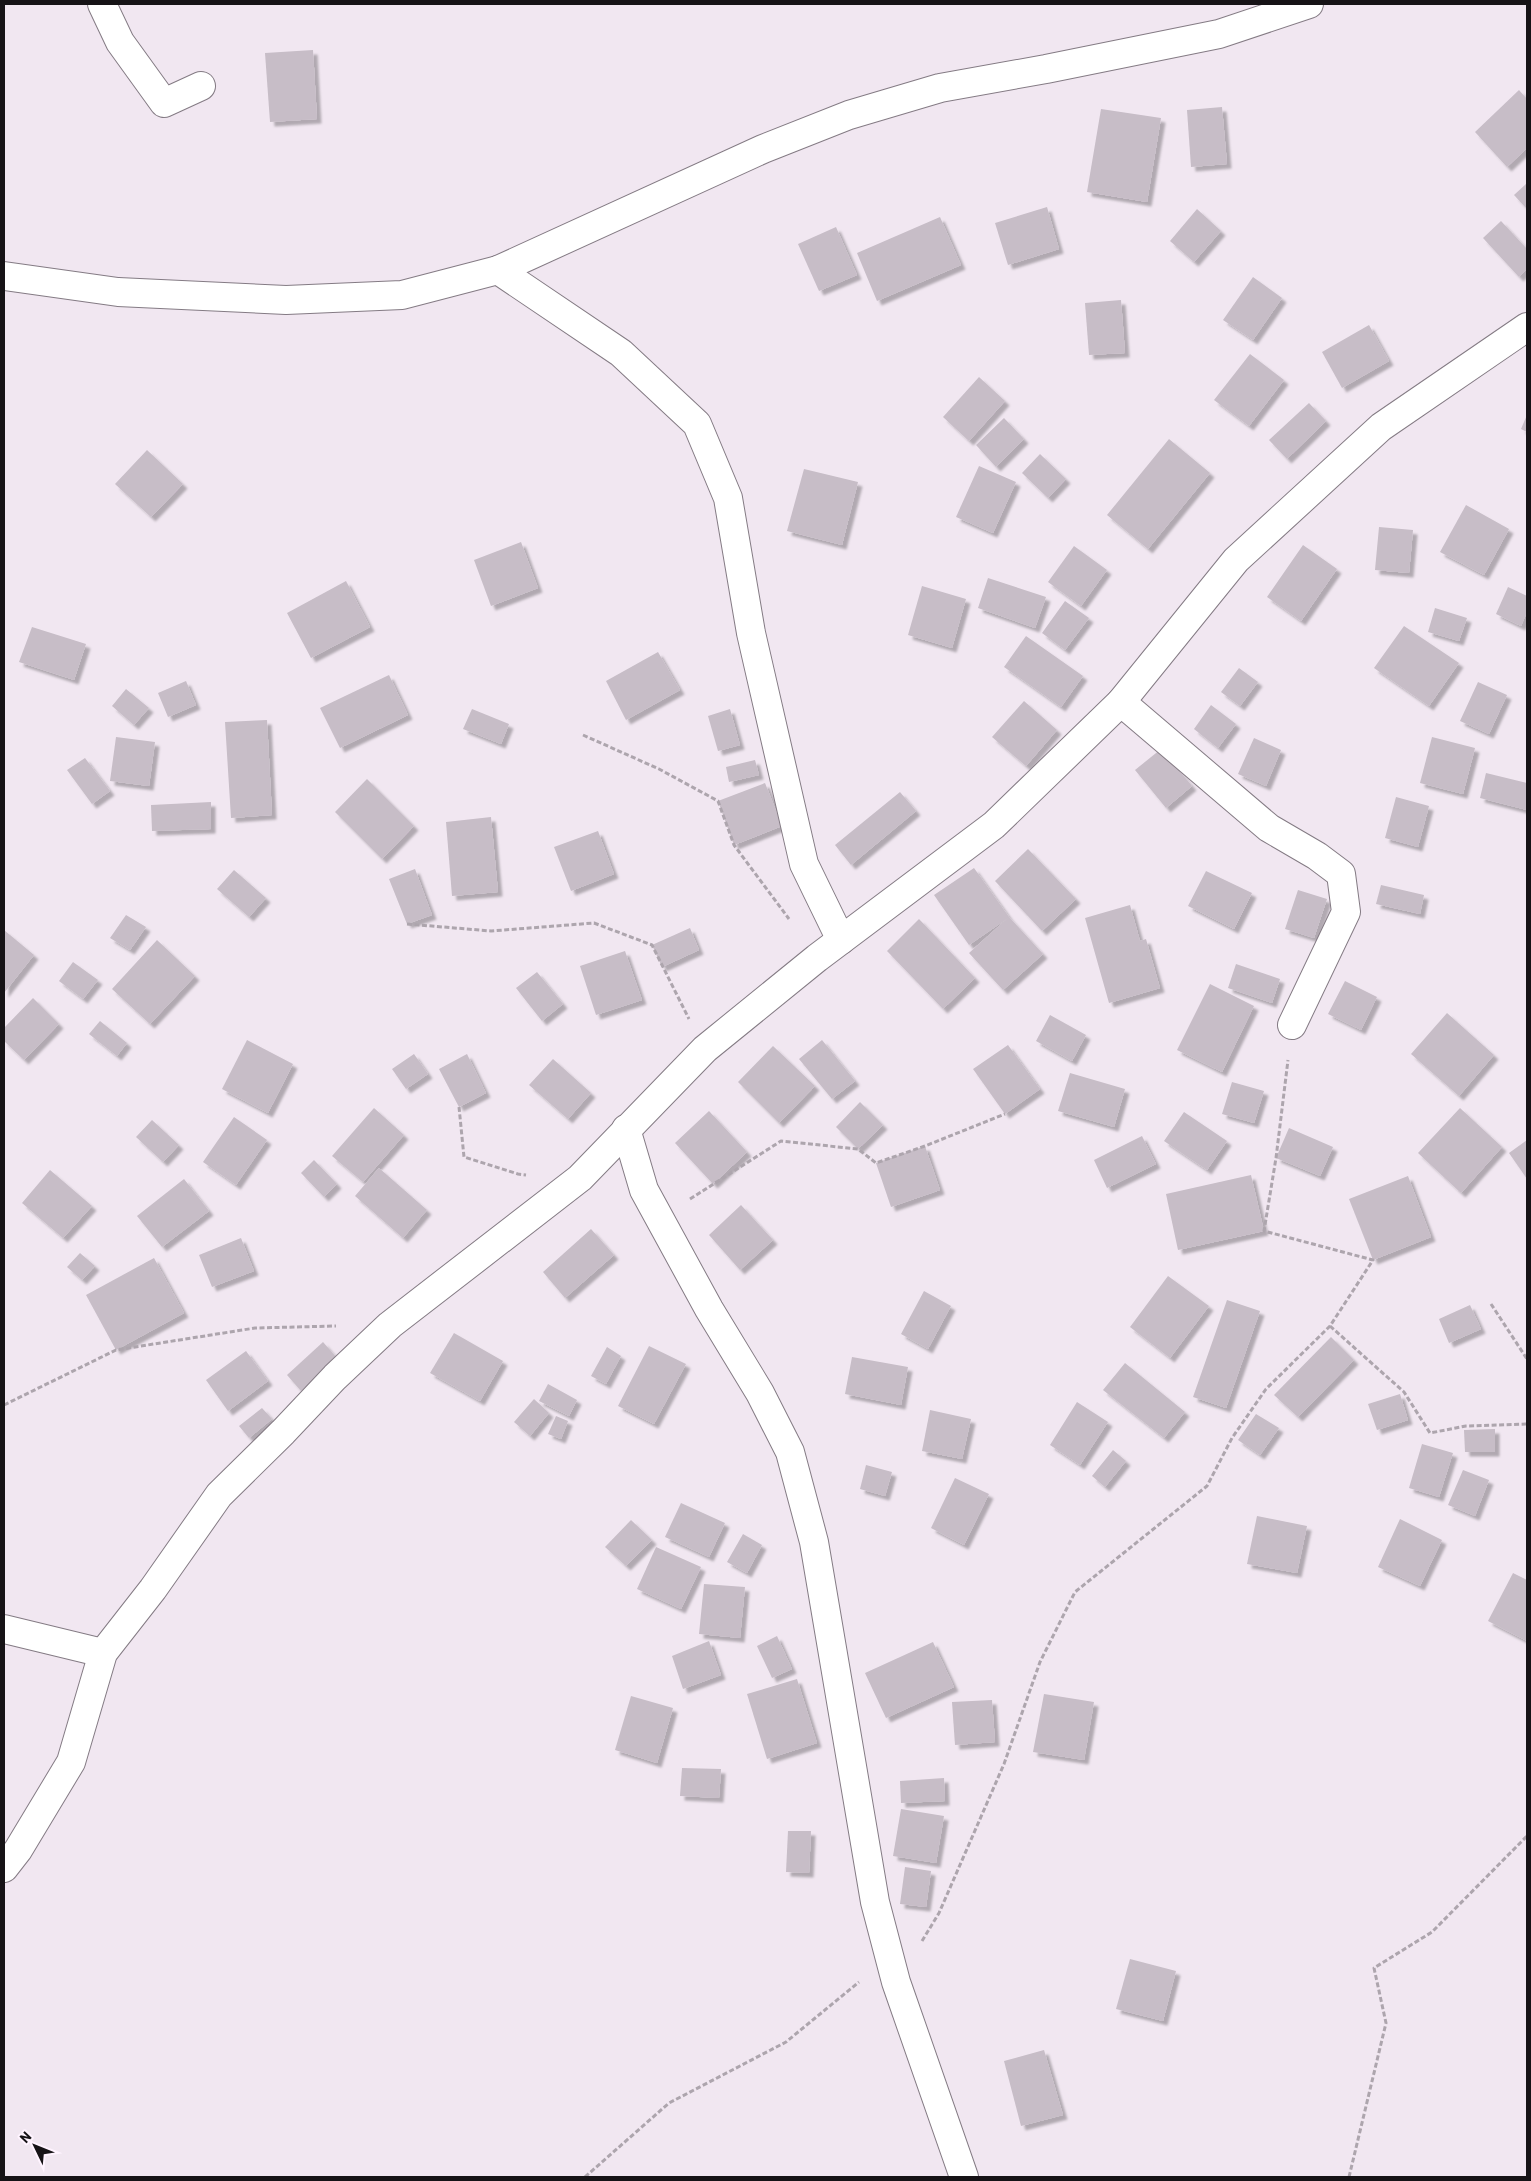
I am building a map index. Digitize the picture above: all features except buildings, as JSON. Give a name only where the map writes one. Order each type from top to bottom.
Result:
[{"type":"street","points":[[102,4],[120,42],[164,103],[201,86]]},
{"type":"street","points":[[4,276],[118,292],[286,300],[402,295],[498,270],[763,149],[849,115],[940,88],[1219,34],[1309,4]]},
{"type":"street","points":[[498,270],[622,353],[697,424],[728,498],[751,632],[804,864],[841,940]]},
{"type":"street","points":[[4,1868],[18,1850],[71,1762],[103,1653],[153,1589],[219,1495],[335,1377],[390,1325],[580,1178],[705,1049],[817,958],[994,825],[1121,702],[1236,560],[1381,427],[1527,327]]},
{"type":"street","points":[[1121,702],[1269,828],[1317,856],[1341,874],[1346,912],[1292,1026]]},
{"type":"street","points":[[626,1129],[644,1190],[760,1394],[790,1452],[814,1542],[875,1902],[893,1969],[964,2177]]},
{"type":"street","points":[[4,1629],[103,1653]]},
{"type":"path","points":[[583,735],[659,769],[718,801],[734,845],[817,958]]},
{"type":"path","points":[[407,924],[491,931],[594,923],[652,945],[705,1049]]},
{"type":"path","points":[[585,2177],[668,2103],[786,2042],[893,1969],[939,1913],[1004,1764],[1040,1662],[1074,1592],[1207,1486],[1232,1438],[1266,1389],[1330,1326],[1372,1260],[1264,1231],[1276,1158],[1292,1026]]},
{"type":"path","points":[[459,1107],[464,1157],[518,1174],[580,1178]]},
{"type":"path","points":[[644,1190],[684,1203],[781,1141],[858,1149],[876,1163],[1005,1114]]},
{"type":"path","points":[[1491,1304],[1527,1359]]},
{"type":"path","points":[[4,1405],[116,1350],[255,1328],[390,1325]]},
{"type":"path","points":[[1330,1326],[1404,1392],[1430,1433],[1466,1426],[1527,1424]]},
{"type":"path","points":[[1349,2177],[1386,2023],[1374,1968],[1432,1932],[1527,1836]]}]
